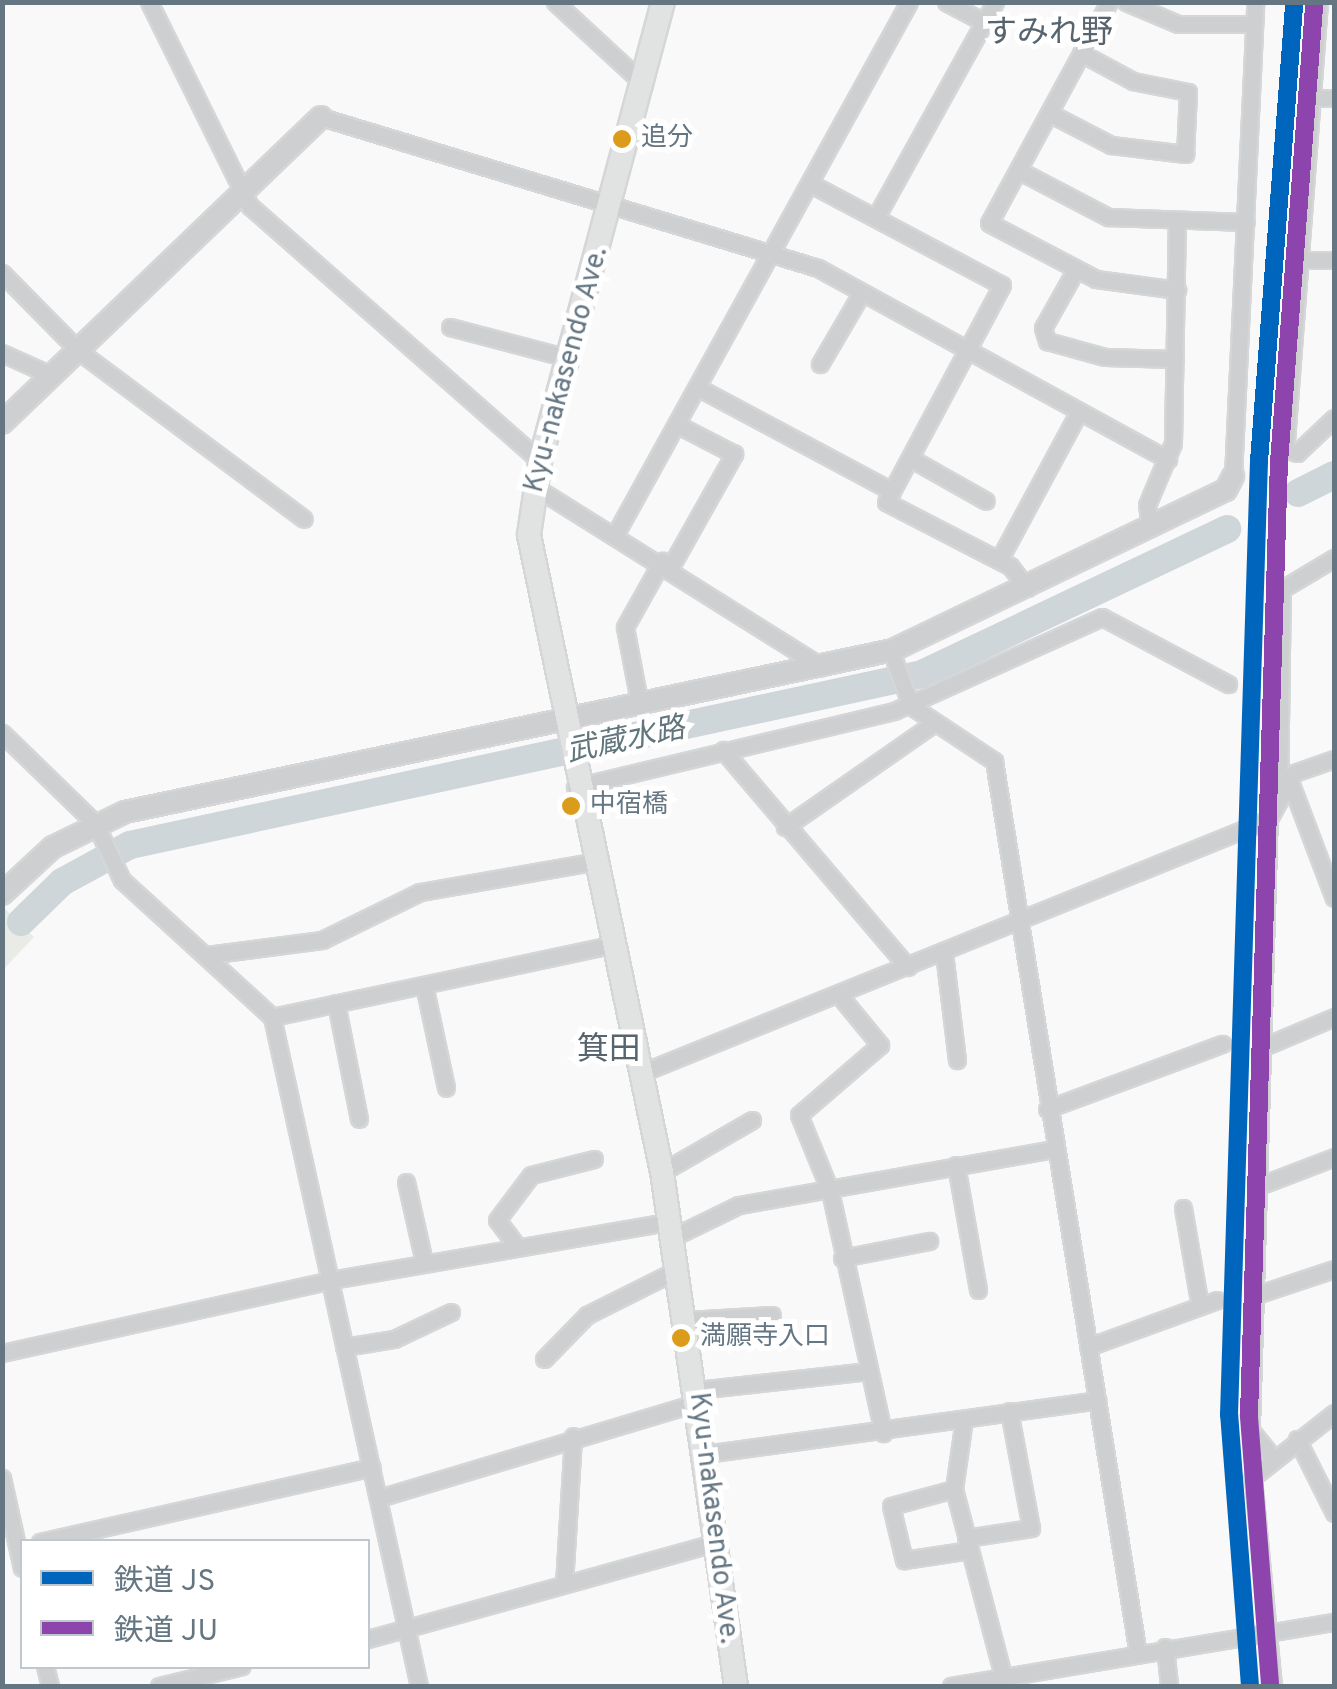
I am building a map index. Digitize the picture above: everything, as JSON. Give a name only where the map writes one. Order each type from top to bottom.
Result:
[{"type":"main road","name":"Kyu-nakasendo Ave.","points":[[663,2],[540,461],[529,535],[562,725],[662,1172],[687,1320],[736,1686]]},
{"type":"street","points":[[149,2],[242,195],[540,461]]},
{"type":"street","points":[[555,2],[644,84]]},
{"type":"street","points":[[616,532],[909,2]]},
{"type":"street","points":[[946,2],[984,22]]},
{"type":"street","points":[[876,217],[994,2]]},
{"type":"street","points":[[1110,2],[989,224],[1075,271],[1177,290]]},
{"type":"street","points":[[1126,2],[1178,24],[1254,24]]},
{"type":"street","points":[[2,894],[98,829],[640,706],[822,667],[894,656],[1226,490],[1233,476],[1255,2]]},
{"type":"street","points":[[1319,2],[1296,260],[1285,449],[1297,453],[1334,418]]},
{"type":"street","points":[[1049,113],[1112,145],[1185,154],[1188,92],[1133,81],[1081,52]]},
{"type":"street","points":[[1310,98],[1334,98]]},
{"type":"street","points":[[2,423],[321,118],[770,256],[862,292],[1168,460]]},
{"type":"street","points":[[1018,170],[1099,214],[1177,224],[1246,222]]},
{"type":"street","points":[[811,184],[1002,285],[886,502],[999,560],[1027,588]]},
{"type":"street","points":[[1150,528],[1147,505],[1168,460],[1175,359],[1177,224]]},
{"type":"street","points":[[1296,260],[1334,260]]},
{"type":"street","points":[[1075,271],[1043,328],[1047,341],[1105,356],[1175,359]]},
{"type":"street","points":[[2,273],[80,352],[304,519]]},
{"type":"street","points":[[820,364],[862,292]]},
{"type":"street","points":[[450,327],[568,358]]},
{"type":"street","points":[[2,353],[53,376]]},
{"type":"street","points":[[697,386],[892,491]]},
{"type":"street","points":[[999,560],[1078,412]]},
{"type":"street","points":[[640,706],[625,627],[734,454],[676,424]]},
{"type":"street","points":[[910,458],[986,501]]},
{"type":"street","points":[[536,487],[666,563],[822,667]]},
{"type":"street","points":[[1279,796],[1282,589],[1334,558]]},
{"type":"street","points":[[574,781],[723,750],[909,700],[1102,618],[1228,684]]},
{"type":"street","points":[[894,656],[909,700],[934,723],[994,761],[1047,1109],[1138,1654]]},
{"type":"street","points":[[785,827],[934,723]]},
{"type":"street","points":[[2,733],[98,829],[115,868],[272,1017],[379,1498],[402,1630],[420,1686]]},
{"type":"street","points":[[723,750],[908,967]]},
{"type":"street","points":[[1274,1459],[1251,1432],[1269,820],[1288,779],[1334,759]]},
{"type":"street","points":[[1288,779],[1334,898]]},
{"type":"street","points":[[642,1073],[1269,820]]},
{"type":"street","points":[[207,955],[322,940],[420,892],[592,862]]},
{"type":"street","points":[[272,1017],[610,945]]},
{"type":"street","points":[[944,953],[957,1060]]},
{"type":"street","points":[[424,984],[446,1088]]},
{"type":"street","points":[[839,995],[880,1045],[799,1115],[830,1192],[883,1433]]},
{"type":"street","points":[[336,1003],[359,1119]]},
{"type":"street","points":[[1263,1046],[1334,1017]]},
{"type":"street","points":[[1047,1109],[1222,1044]]},
{"type":"street","points":[[662,1172],[752,1120]]},
{"type":"street","points":[[2,1352],[424,1262],[516,1245],[672,1229],[739,1205],[830,1192],[1054,1149]]},
{"type":"street","points":[[1256,1187],[1334,1157]]},
{"type":"street","points":[[516,1245],[497,1220],[531,1175],[594,1158]]},
{"type":"street","points":[[956,1165],[978,1290]]},
{"type":"street","points":[[406,1182],[424,1262]]},
{"type":"street","points":[[1183,1208],[1200,1306]]},
{"type":"street","points":[[842,1258],[930,1241]]},
{"type":"street","points":[[544,1359],[587,1316],[678,1269]]},
{"type":"street","points":[[1252,1296],[1334,1269]]},
{"type":"street","points":[[1088,1347],[1217,1300]]},
{"type":"street","points":[[344,1347],[394,1339],[451,1312]]},
{"type":"street","points":[[687,1320],[772,1315]]},
{"type":"street","points":[[379,1498],[697,1396],[868,1371]]},
{"type":"street","points":[[706,1454],[883,1433],[1097,1400]]},
{"type":"street","points":[[954,1490],[891,1506],[904,1560],[1031,1528],[1009,1411]]},
{"type":"street","points":[[1273,1686],[1253,1477],[1334,1414]]},
{"type":"street","points":[[964,1419],[954,1490],[1004,1679]]},
{"type":"street","points":[[564,1584],[574,1436]]},
{"type":"street","points":[[1297,1439],[1334,1514]]},
{"type":"street","points":[[53,1539],[372,1467]]},
{"type":"street","points":[[2,1478],[20,1546]]},
{"type":"street","points":[[370,1638],[715,1543]]},
{"type":"street","points":[[951,1686],[1165,1647],[1266,1637],[1334,1622]]},
{"type":"street","points":[[1165,1647],[1169,1686]]},
{"type":"street","points":[[158,1686],[229,1669]]},
{"type":"shaded area","points":[[5,909],[34,937],[3,970],[3,913]]},
{"type":"waterway","name":"武蔵水路","points":[[1298,493],[1334,475]]},
{"type":"waterway","name":"武蔵水路","points":[[21,922],[62,882],[130,845],[922,674],[1227,529]]},
{"type":"rail line","name":"JS","points":[[1250,1686],[1229,1415],[1259,461],[1294,2]]},
{"type":"rail line","name":"JU","points":[[1270,1684],[1249,1415],[1279,462],[1314,4]]},
{"type":"place","name":"追分","points":[[622,139]]},
{"type":"place","name":"中宿橋","points":[[571,806]]},
{"type":"place","name":"満願寺入口","points":[[681,1338]]},
{"type":"district","name":"すみれ野","points":[[1049,34]]},
{"type":"district","name":"箕田","points":[[609,1051]]}]
